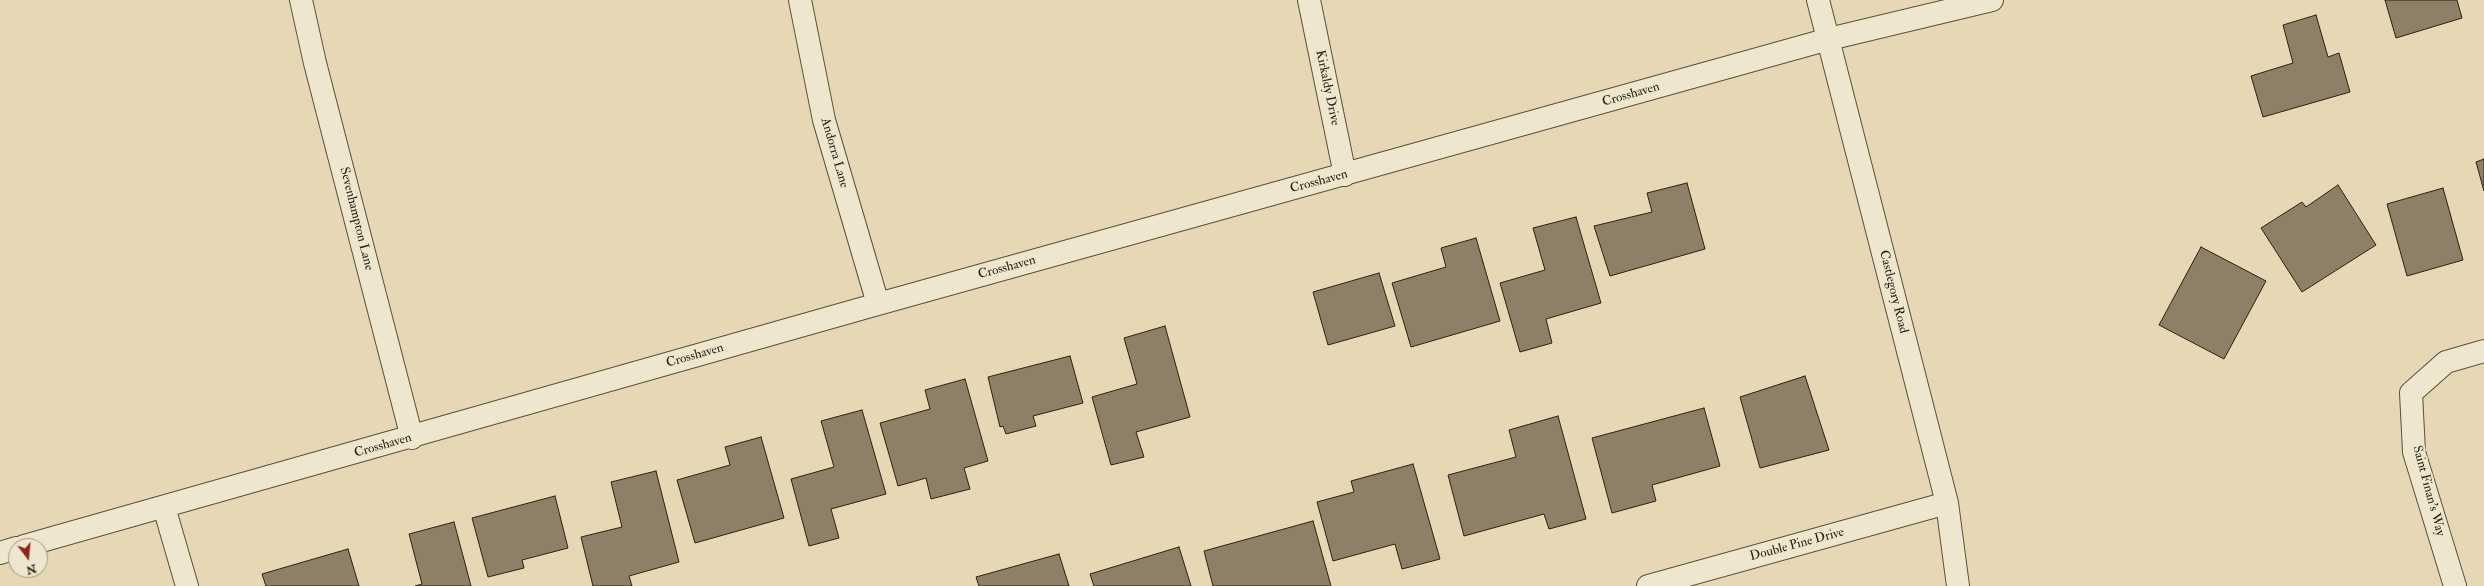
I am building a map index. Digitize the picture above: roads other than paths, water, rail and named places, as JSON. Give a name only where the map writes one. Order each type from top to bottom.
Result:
[{"type":"street","name":"Sevenhampton Lane","points":[[301,0],[317,71],[412,438]]},
{"type":"street","name":"Andorra Lane","points":[[800,0],[824,120],[878,304]]},
{"type":"street","name":"Kirkaldy Drive","points":[[1309,0],[1345,175]]},
{"type":"street","name":"Castlegory Road","points":[[1818,0],[1947,503],[1958,586]]},
{"type":"street","name":"Crosshaven","points":[[48,539],[412,438],[878,304],[1829,40],[1992,0]]},
{"type":"street","name":"Saint Finan's Way","points":[[2455,586],[2414,452],[2411,393],[2446,362],[2484,351]]},
{"type":"street","name":"Double Pine Drive","points":[[1648,586],[1947,503]]},
{"type":"street","points":[[164,507],[187,586]]}]
